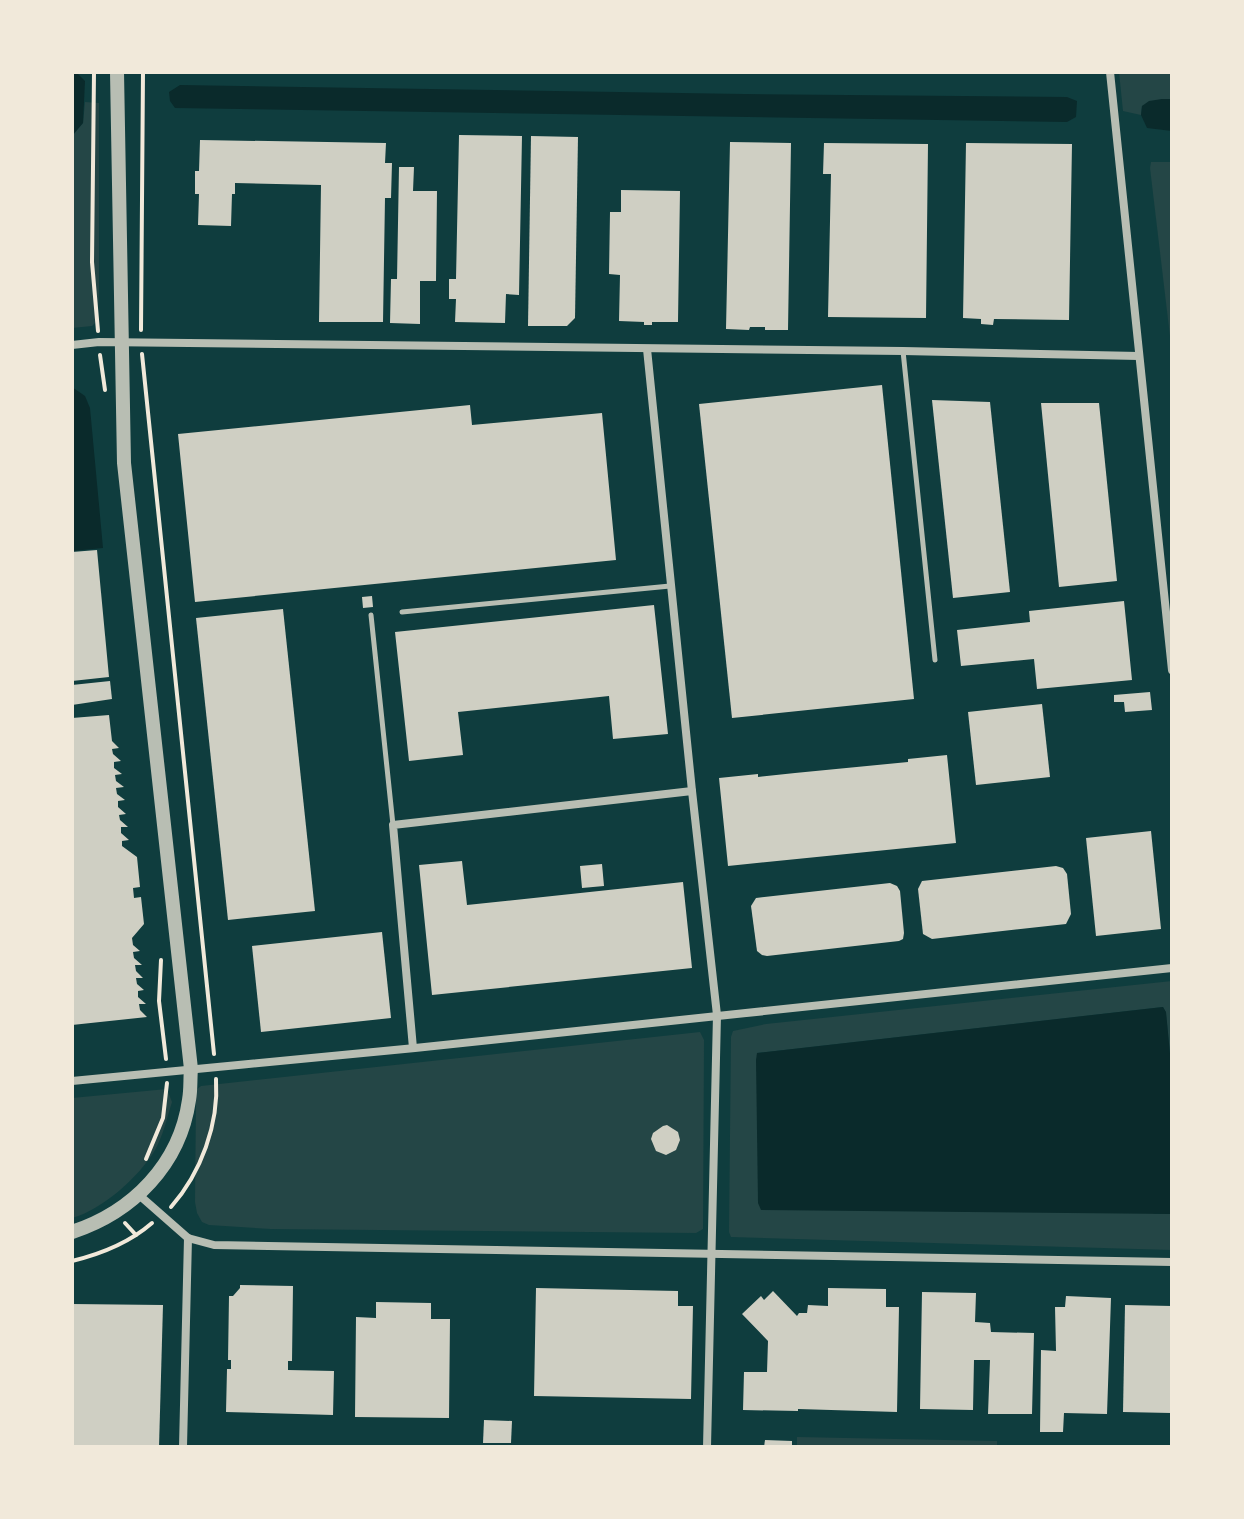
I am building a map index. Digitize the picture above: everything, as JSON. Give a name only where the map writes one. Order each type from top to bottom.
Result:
[{"type":"street","points":[[72,1232],[115,1212],[139,1195],[160,1173],[181,1130],[189,1100],[191,1069],[124,463],[117,72]]},
{"type":"street","points":[[1110,72],[1172,670]]},
{"type":"street","points":[[72,345],[99,342],[1139,356]]},
{"type":"street","points":[[647,349],[717,1015],[707,1447]]},
{"type":"street","points":[[413,1048],[393,825],[692,791]]},
{"type":"street","points":[[72,1081],[1172,968]]},
{"type":"street","points":[[139,1195],[188,1238],[214,1245],[1172,1262]]},
{"type":"street","points":[[183,1447],[188,1238]]},
{"type":"lane","points":[[903,351],[935,660]]},
{"type":"lane","points":[[402,612],[671,586]]},
{"type":"lane","points":[[371,615],[393,825]]},
{"type":"path","points":[[72,1261],[116,1246],[147,1228],[173,1204],[201,1158],[217,1098],[141,343],[143,72]]},
{"type":"path","points":[[144,1162],[163,1118],[168,1071]]},
{"type":"shaded area","points":[[72,72],[85,81],[83,123],[72,136]]},
{"type":"shaded area","points":[[1119,72],[1172,72],[1172,99],[1142,106],[1141,115],[1123,111]]},
{"type":"shaded area","points":[[180,85],[1067,97],[1077,101],[1076,117],[1067,122],[175,108],[169,92]]},
{"type":"shaded area","points":[[1172,99],[1172,131],[1147,128],[1141,115],[1142,106],[1149,101]]},
{"type":"shaded area","points":[[85,102],[99,103],[99,294],[97,321],[92,326],[72,328],[72,136],[83,123]]},
{"type":"shaded area","points":[[1151,162],[1172,162],[1172,353],[1150,168]]},
{"type":"shaded area","points":[[72,387],[85,396],[90,408],[103,548],[72,551]]},
{"type":"shaded area","points":[[1172,981],[1172,1074],[1163,1007],[757,1053],[1155,1214],[1172,1214],[1172,1250],[731,1237],[733,1031],[766,1024]]},
{"type":"shaded area","points":[[1163,1007],[1172,1075],[1172,1214],[761,1210],[758,1203],[757,1053]]},
{"type":"shaded area","points":[[700,1032],[704,1040],[703,1229],[696,1233],[271,1229],[209,1225],[202,1222],[197,1213],[196,1090],[201,1086]]},
{"type":"shaded area","points":[[167,1089],[172,1102],[160,1139],[148,1160],[130,1181],[107,1200],[72,1218],[72,1098]]},
{"type":"shaded area","points":[[797,1437],[997,1441],[997,1447],[797,1447]]},
{"type":"building","points":[[459,135],[522,136],[519,295],[506,294],[505,323],[455,322],[456,299],[449,299],[449,279],[456,279]]},
{"type":"building","points":[[531,136],[578,137],[575,318],[567,326],[528,326]]},
{"type":"building","points":[[200,140],[386,143],[385,163],[392,163],[391,198],[385,198],[383,322],[319,322],[321,185],[235,183],[231,226],[198,225],[199,194],[195,194],[195,171],[199,171]]},
{"type":"building","points":[[730,142],[791,143],[788,330],[765,330],[765,327],[726,329]]},
{"type":"building","points":[[824,143],[928,144],[926,318],[828,317],[831,174],[823,174]]},
{"type":"building","points":[[966,143],[1072,144],[1069,320],[994,319],[993,325],[981,324],[981,319],[963,318]]},
{"type":"building","points":[[399,167],[414,167],[413,191],[437,191],[436,281],[420,281],[420,324],[390,323],[391,279],[397,279]]},
{"type":"building","points":[[621,190],[680,191],[678,322],[644,325],[644,322],[619,321],[620,275],[609,274],[610,212],[621,212]]},
{"type":"building","points":[[882,385],[914,699],[732,718],[699,404]]},
{"type":"building","points":[[932,400],[990,402],[1010,592],[953,598]]},
{"type":"building","points":[[1041,403],[1099,403],[1117,581],[1059,587]]},
{"type":"building","points":[[470,405],[472,425],[602,413],[616,560],[195,602],[178,434]]},
{"type":"building","points":[[97,550],[109,677],[72,681],[72,552]]},
{"type":"building","points":[[372,596],[373,607],[363,608],[362,597]]},
{"type":"building","points":[[1124,601],[1132,680],[1037,689],[1034,659],[961,666],[957,630],[1030,622],[1029,611]]},
{"type":"building","points":[[654,605],[668,734],[613,739],[609,696],[458,712],[463,755],[409,761],[395,632]]},
{"type":"building","points":[[283,609],[315,911],[228,920],[196,618]]},
{"type":"building","points":[[110,681],[112,699],[72,705],[72,685]]},
{"type":"building","points":[[1150,692],[1152,710],[1125,712],[1124,702],[1114,702],[1114,695]]},
{"type":"building","points":[[1042,704],[1050,777],[976,785],[968,712]]},
{"type":"building","points":[[109,715],[112,741],[119,748],[112,749],[113,754],[121,761],[114,762],[114,768],[122,774],[115,775],[116,781],[124,787],[116,788],[117,794],[125,800],[118,801],[118,807],[126,814],[119,815],[128,827],[121,827],[121,833],[129,840],[122,841],[122,846],[137,857],[140,887],[133,888],[134,898],[141,897],[144,924],[132,938],[133,945],[140,951],[133,952],[134,958],[142,965],[135,965],[143,978],[136,978],[137,984],[144,990],[138,991],[138,997],[146,1004],[139,1004],[140,1010],[147,1017],[72,1025],[72,718]]},
{"type":"building","points":[[947,755],[956,843],[728,866],[719,778],[908,762],[908,759]]},
{"type":"building","points":[[1151,831],[1161,929],[1096,936],[1086,838]]},
{"type":"building","points":[[462,861],[467,905],[683,882],[692,968],[432,995],[419,865]]},
{"type":"building","points":[[602,864],[604,886],[582,888],[580,866]]},
{"type":"building","points":[[1056,866],[1063,868],[1067,874],[1071,914],[1066,924],[932,939],[923,934],[918,889],[922,881]]},
{"type":"building","points":[[890,883],[900,891],[903,939],[767,956],[757,951],[751,906],[756,898]]},
{"type":"building","points":[[382,932],[391,1018],[261,1032],[252,946]]},
{"type":"building","points":[[667,1125],[678,1132],[680,1140],[676,1150],[666,1155],[656,1151],[651,1139],[653,1133]]},
{"type":"building","points":[[240,1285],[293,1286],[292,1361],[288,1361],[288,1370],[334,1371],[333,1415],[226,1412],[227,1369],[231,1369],[231,1360],[228,1360],[229,1296],[233,1296]]},
{"type":"building","points":[[536,1288],[678,1291],[678,1306],[693,1306],[691,1399],[534,1396]]},
{"type":"building","points":[[828,1288],[886,1289],[886,1307],[899,1307],[897,1412],[743,1410],[744,1372],[767,1372],[768,1341],[742,1314],[761,1296],[764,1300],[773,1291],[797,1316],[807,1313],[808,1305],[828,1306]]},
{"type":"building","points":[[922,1292],[976,1293],[975,1322],[990,1323],[991,1332],[1034,1333],[1032,1414],[988,1414],[990,1360],[974,1360],[973,1410],[920,1409]]},
{"type":"building","points":[[1066,1296],[1111,1298],[1107,1414],[1064,1413],[1063,1432],[1040,1432],[1041,1350],[1056,1351],[1055,1307],[1065,1307]]},
{"type":"building","points":[[376,1302],[431,1303],[431,1319],[450,1319],[449,1418],[355,1417],[356,1317],[376,1318]]},
{"type":"building","points":[[72,1304],[163,1305],[159,1447],[72,1447]]},
{"type":"building","points":[[1125,1305],[1172,1306],[1171,1413],[1123,1412]]},
{"type":"building","points":[[484,1420],[512,1421],[511,1443],[483,1443]]},
{"type":"building","points":[[765,1440],[792,1441],[792,1447],[764,1447]]}]
